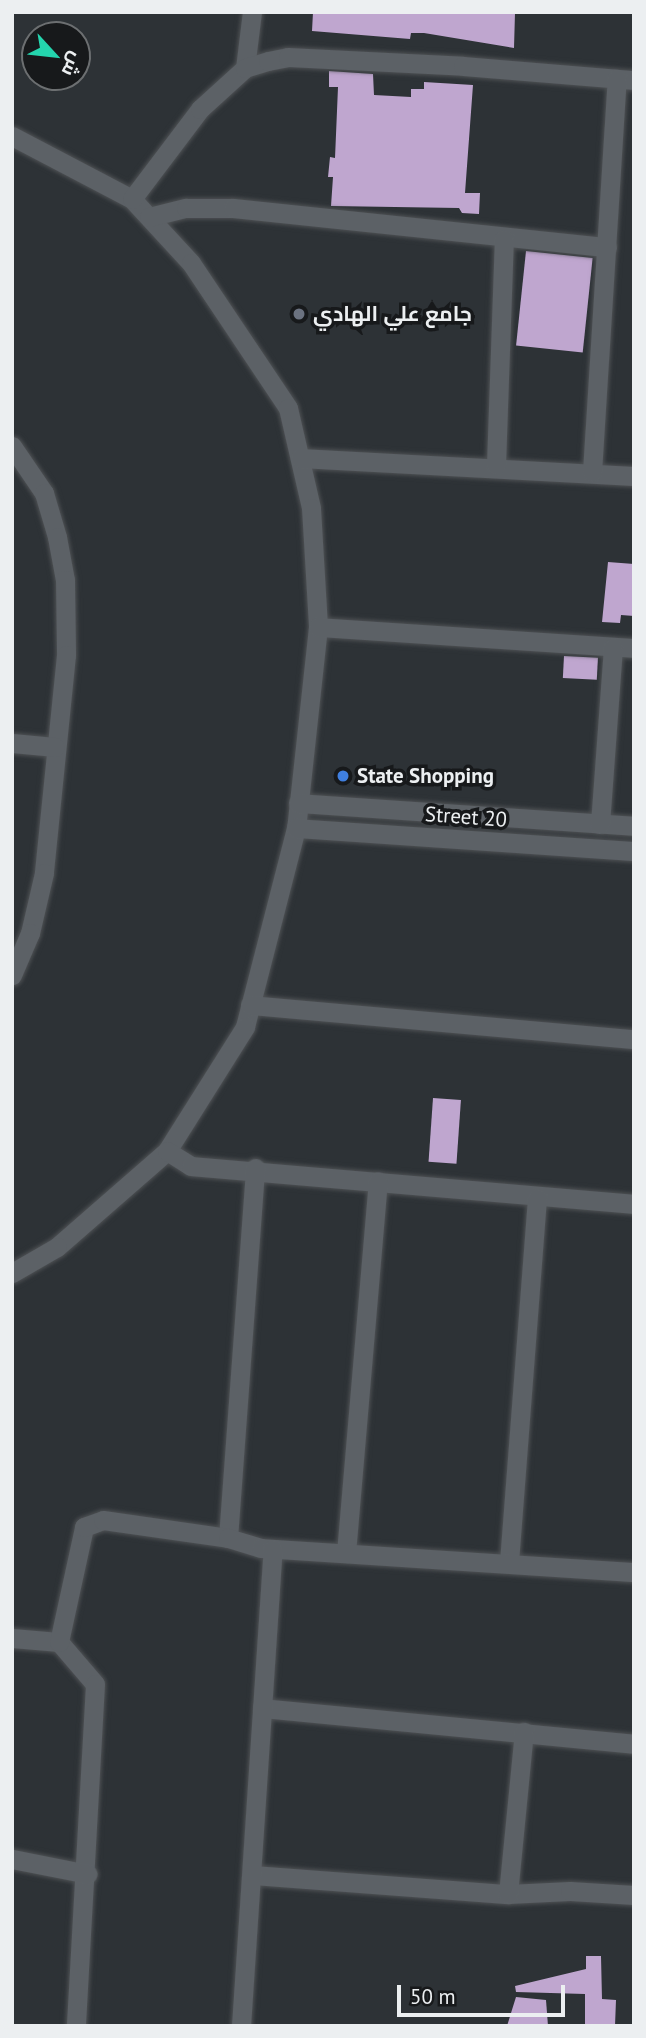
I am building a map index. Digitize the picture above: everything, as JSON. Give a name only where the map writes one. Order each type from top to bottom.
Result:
[{"type":"street","points":[[245,68],[252,12]]},
{"type":"street","points":[[132,199],[200,109],[245,68],[288,57],[626,80],[607,247],[592,472]]},
{"type":"street","points":[[12,1273],[57,1247],[167,1151],[245,1027],[296,828],[318,627],[315,546],[300,458],[281,397],[191,263],[132,199],[14,141]]},
{"type":"street","points":[[149,217],[203,206],[503,239],[607,247]]},
{"type":"street","points":[[496,465],[503,239]]},
{"type":"street","points":[[12,446],[44,493],[65,580],[66,655],[54,747],[44,873],[30,933],[12,975]]},
{"type":"street","points":[[300,458],[438,467],[496,465],[634,476]]},
{"type":"street","points":[[318,627],[634,648]]},
{"type":"street","points":[[600,824],[613,647]]},
{"type":"street","points":[[12,743],[54,747]]},
{"type":"street","name":"Street 20","points":[[298,803],[634,826]]},
{"type":"street","name":"Street 20","points":[[296,828],[634,851]]},
{"type":"street","points":[[250,1005],[634,1040]]},
{"type":"street","points":[[167,1151],[191,1166],[256,1168],[537,1198],[634,1204]]},
{"type":"street","points":[[228,1538],[256,1168]]},
{"type":"street","points":[[346,1553],[378,1181]]},
{"type":"street","points":[[509,1562],[537,1198]]},
{"type":"street","points":[[59,1642],[84,1527],[103,1520],[228,1538],[242,1546],[634,1572]]},
{"type":"street","points":[[241,2026],[273,1549]]},
{"type":"street","points":[[12,1638],[59,1642],[95,1684],[88,1874],[76,2026]]},
{"type":"street","points":[[262,1708],[634,1744]]},
{"type":"street","points":[[508,1894],[524,1732]]},
{"type":"street","points":[[12,1858],[88,1874]]},
{"type":"street","points":[[253,1875],[508,1894],[634,1895]]},
{"type":"building","points":[[313,12],[515,13],[514,48],[424,33],[411,33],[410,39],[312,31]]},
{"type":"building","points":[[329,71],[373,74],[374,95],[411,97],[411,89],[424,89],[424,82],[473,85],[465,193],[480,193],[479,214],[462,213],[459,208],[331,206],[333,177],[328,177],[330,157],[335,158],[338,87],[329,87]]},
{"type":"building","points":[[526,251],[593,258],[583,352],[516,345]]},
{"type":"building","points":[[608,562],[634,564],[634,616],[621,615],[620,623],[602,622]]},
{"type":"building","points":[[564,656],[598,658],[597,680],[563,678]]},
{"type":"building","points":[[433,1098],[461,1100],[456,1164],[429,1162]]},
{"type":"building","points":[[586,1956],[601,1956],[602,1999],[616,2000],[615,2026],[585,2026],[585,1994],[516,1992],[515,1986],[586,1969]]},
{"type":"building","points":[[516,1997],[546,2000],[548,2026],[507,2026]]},
{"type":"place","name":"جامع علي الهادي","points":[[299,314]]},
{"type":"place","name":"State Shopping","points":[[343,776]]}]
